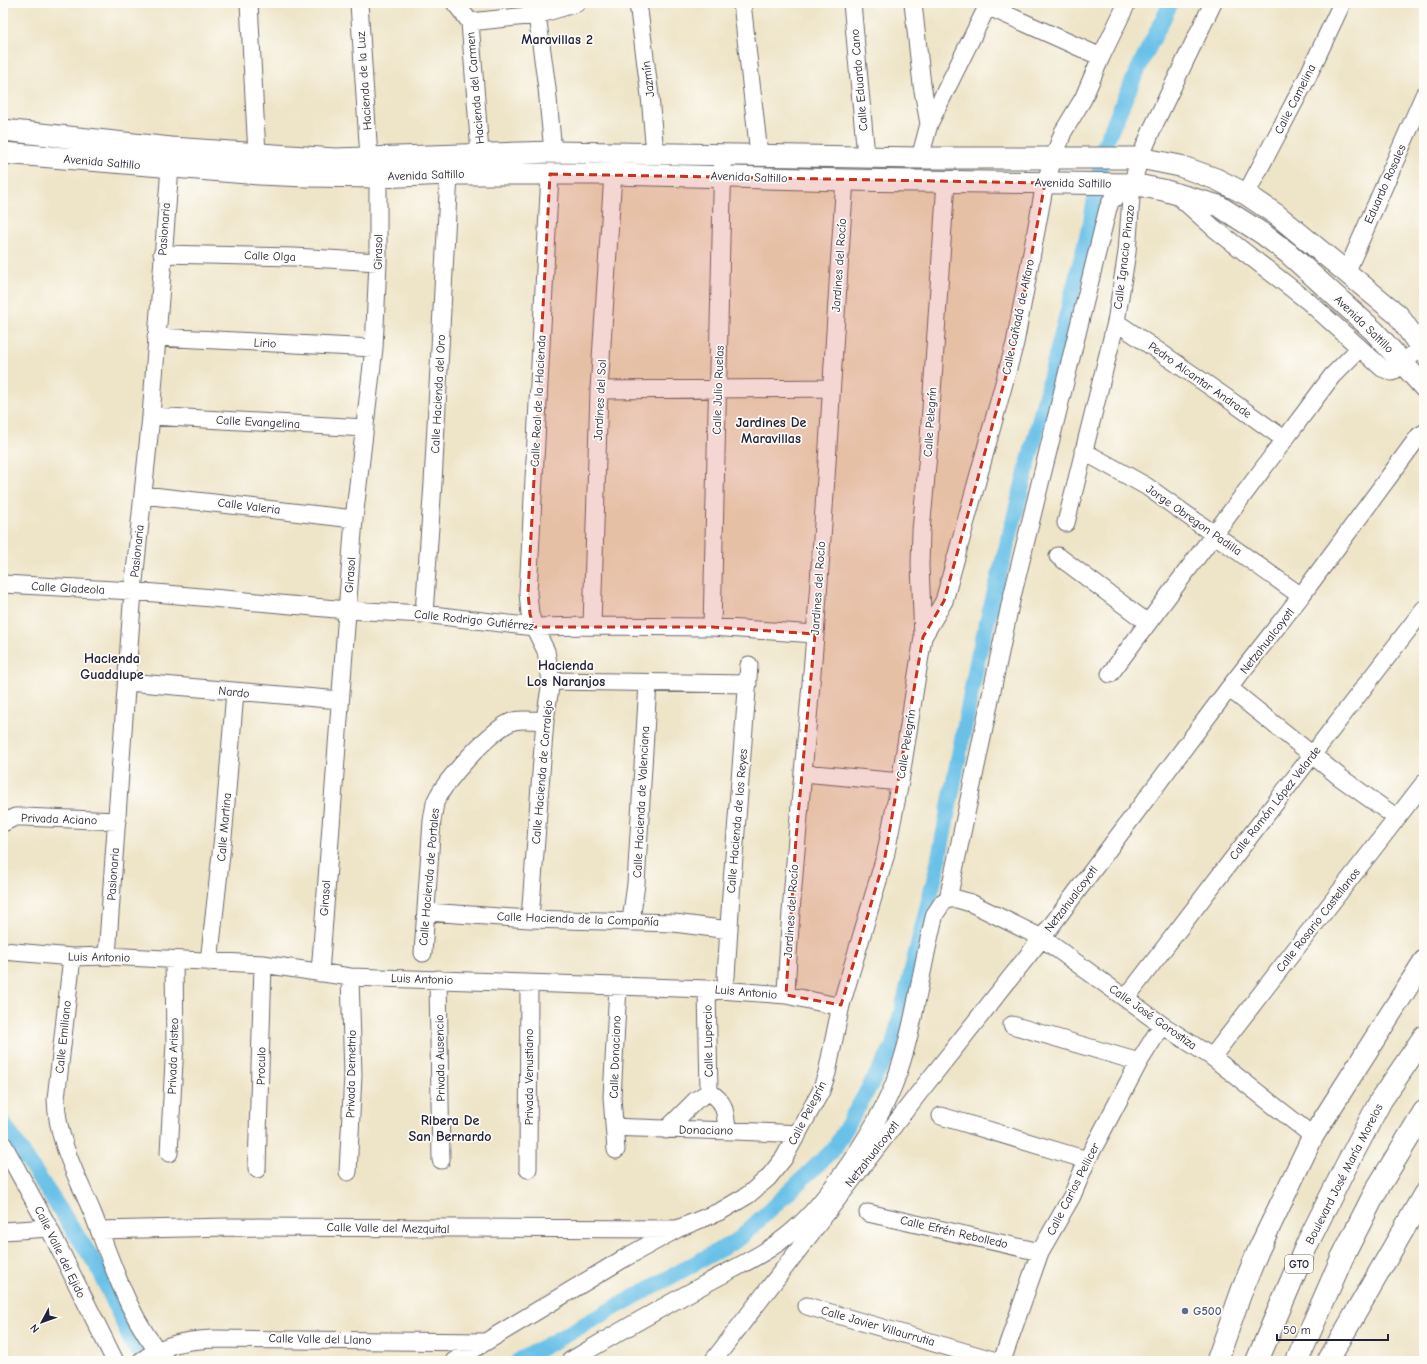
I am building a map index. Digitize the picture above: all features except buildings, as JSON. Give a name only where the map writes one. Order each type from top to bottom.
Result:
[{"type":"main road","name":"Boulevard José María Morelos","points":[[1257,1361],[1308,1242],[1345,1168],[1381,1100],[1424,1037]]},
{"type":"main road","points":[[1297,1361],[1342,1258],[1377,1189],[1424,1112]]},
{"type":"street","points":[[249,3],[257,154]]},
{"type":"street","name":"Hacienda de la Luz","points":[[359,3],[369,158]]},
{"type":"street","name":"Hacienda del Carmen","points":[[455,3],[470,22],[480,153]]},
{"type":"street","points":[[470,22],[537,15],[577,3]]},
{"type":"street","name":"Jazmín","points":[[638,3],[650,96],[655,154]]},
{"type":"street","points":[[742,3],[759,154]]},
{"type":"street","name":"Calle Eduardo Cano","points":[[852,3],[866,156]]},
{"type":"street","points":[[913,3],[922,85],[929,124]]},
{"type":"street","name":"Calle Cañadá de Alfaro","points":[[922,637],[944,600],[1015,343],[1051,182],[1060,157],[1063,132],[1083,99],[1127,3]]},
{"type":"street","name":"Calle Ignacio Pinazo","points":[[1066,523],[1116,322],[1127,252],[1132,184],[1140,158],[1153,127],[1213,3]]},
{"type":"street","name":"Calle Camelina","points":[[1246,194],[1306,80],[1342,3]]},
{"type":"street","points":[[920,158],[929,124],[988,5],[1101,57]]},
{"type":"street","points":[[537,15],[547,88],[553,152]]},
{"type":"street","name":"Eduardo Rosales","points":[[1346,273],[1424,95]]},
{"type":"street","name":"Avenida Saltillo","points":[[3,130],[259,174],[378,177],[449,174],[613,174],[845,180],[1132,184],[1219,206],[1263,234],[1288,253],[1374,331],[1424,387]]},
{"type":"street","name":"Avenida Saltillo","points":[[3,153],[170,158],[257,154],[335,159],[480,153],[553,152],[655,154],[722,153],[920,158],[1140,158],[1180,166],[1216,179],[1246,194],[1277,215],[1398,315],[1423,348]]},
{"type":"street","name":"Calle Julio Ruelas","points":[[712,627],[723,176],[722,153]]},
{"type":"street","name":"Pasionaria","points":[[107,956],[134,591],[151,416],[170,158]]},
{"type":"street","name":"Calle Hacienda del Oro","points":[[424,614],[434,467],[449,174]]},
{"type":"street","name":"Calle Real de la Hacienda","points":[[534,627],[530,614],[528,593],[550,174]]},
{"type":"street","name":"Jardines del Sol","points":[[592,626],[599,390],[613,174]]},
{"type":"street","name":"Girasol","points":[[320,973],[354,519],[374,348],[378,262],[378,177]]},
{"type":"street","name":"Jardines del Rocío","points":[[786,995],[796,838],[804,773],[815,634],[830,388],[845,180]]},
{"type":"street","name":"Calle Pelegrín","points":[[677,1229],[721,1211],[748,1195],[768,1178],[784,1158],[798,1134],[821,1091],[827,1073],[841,1005],[885,856],[900,782],[922,637],[920,565],[921,531],[928,454],[946,181]]},
{"type":"street","points":[[570,1361],[752,1259],[793,1231],[810,1214],[844,1170],[885,1104],[893,1085],[906,1043],[935,914],[938,908],[948,900],[1010,605],[1108,208],[1111,201],[1132,184]]},
{"type":"street","points":[[1175,194],[1215,229],[1309,302],[1382,368],[1392,372],[1423,348]]},
{"type":"street","name":"Calle Olga","points":[[162,254],[294,257],[378,262]]},
{"type":"street","name":"Pedro Alcantar Andrade","points":[[1116,322],[1284,439]]},
{"type":"street","name":"Lirio","points":[[156,337],[374,348]]},
{"type":"street","points":[[1110,674],[1332,376],[1360,348]]},
{"type":"street","points":[[599,390],[830,388]]},
{"type":"street","name":"Calle Evangelina","points":[[151,416],[365,428]]},
{"type":"street","name":"Netzahualcoyotl","points":[[713,1361],[918,1094],[1042,938],[1229,688],[1301,596],[1402,460],[1424,433]]},
{"type":"street","name":"Jorge Obregon Padilla","points":[[1084,451],[1146,486],[1301,596]]},
{"type":"street","name":"Calle Valeria","points":[[143,495],[219,502],[354,519]]},
{"type":"street","points":[[1058,556],[1148,623]]},
{"type":"street","name":"Calle Gladeola","points":[[3,584],[134,591]]},
{"type":"street","name":"Calle Rodrigo Gutiérrez","points":[[134,591],[347,610],[424,614],[534,627],[712,627],[815,634]]},
{"type":"street","name":"Calle Ramón López Velarde","points":[[1126,998],[1424,609]]},
{"type":"street","name":"Calle Hacienda de Corralejo","points":[[530,919],[545,720],[551,681],[546,651],[534,627]]},
{"type":"street","name":"Calle Hacienda de los Reyes","points":[[726,976],[749,665]]},
{"type":"street","points":[[551,681],[748,684]]},
{"type":"street","name":"Nardo","points":[[127,682],[340,700]]},
{"type":"street","name":"Calle Hacienda de Valenciana","points":[[632,921],[636,884],[648,683]]},
{"type":"street","points":[[1229,688],[1341,778],[1397,818]]},
{"type":"street","name":"Calle Martina","points":[[209,962],[224,827],[235,692]]},
{"type":"street","name":"Calle Hacienda de Portales","points":[[423,953],[427,912],[432,821],[436,803],[441,793],[473,754],[499,729],[514,721],[545,720]]},
{"type":"street","points":[[804,773],[900,782]]},
{"type":"street","name":"Calle Rosario Castellanos","points":[[1212,1057],[1424,784]]},
{"type":"street","name":"Privada Aciano","points":[[3,823],[15,818],[24,817],[117,821]]},
{"type":"street","name":"Calle José Gorostiza","points":[[948,900],[957,899],[971,903],[1042,938],[1162,1025],[1212,1057],[1313,1136]]},
{"type":"street","name":"Calle Hacienda de la Compañía","points":[[427,912],[530,919],[674,923],[729,930]]},
{"type":"street","name":"Luis Antonio","points":[[3,951],[72,957],[107,956],[264,964],[350,977],[707,989],[786,995],[841,1005]]},
{"type":"street","name":"Calle Emiliano","points":[[72,957],[56,1099],[56,1116],[68,1159],[100,1230],[117,1278],[144,1334],[161,1356]]},
{"type":"street","name":"Privada Aristeo","points":[[169,1153],[175,1043],[174,960]]},
{"type":"street","points":[[1217,1361],[1255,1258],[1313,1136],[1424,961]]},
{"type":"street","name":"Proculo","points":[[257,1169],[264,964]]},
{"type":"street","name":"Privada Demetrio","points":[[348,1172],[353,1075],[350,977]]},
{"type":"street","name":"Privada Ausencio","points":[[438,979],[441,1160]]},
{"type":"street","name":"Privada Venustiano","points":[[528,1169],[529,984]]},
{"type":"street","name":"Calle Donaciano","points":[[616,1150],[612,1097],[618,986]]},
{"type":"street","name":"Calle Lupercio","points":[[707,989],[709,1092]]},
{"type":"street","points":[[1012,1025],[1139,1062]]},
{"type":"street","name":"Calle Carlos Pellicer","points":[[1002,1361],[1040,1252],[1072,1196],[1087,1160],[1139,1062],[1162,1025]]},
{"type":"street","points":[[666,1130],[696,1100],[709,1092],[723,1104],[727,1130]]},
{"type":"street","points":[[941,1116],[1087,1160]]},
{"type":"street","name":"Donaciano","points":[[614,1127],[666,1130],[727,1130],[798,1134]]},
{"type":"street","name":"Calle Valle del Ejido","points":[[3,1144],[49,1228],[115,1361]]},
{"type":"street","points":[[1328,1361],[1421,1205]]},
{"type":"street","name":"Calle Efrén Rebolledo","points":[[868,1213],[1040,1252]]},
{"type":"street","name":"Calle Valle del Mezquital","points":[[100,1230],[226,1227],[677,1229]]},
{"type":"street","points":[[3,1231],[49,1228]]},
{"type":"street","points":[[454,1361],[524,1317],[677,1229]]},
{"type":"street","name":"Calle Javier Villaurrutia","points":[[807,1306],[996,1361]]},
{"type":"street","name":"Calle Valle del Llano","points":[[161,1356],[180,1342],[211,1339],[485,1342]]},
{"type":"street","points":[[141,1361],[161,1356]]},
{"type":"highlighted area","points":[[550,174],[1045,183],[1015,343],[944,601],[923,637],[885,857],[841,1005],[786,995],[796,838],[815,634],[712,627],[534,627],[530,614],[528,593]]},
{"type":"waterway","points":[[518,1361],[739,1239],[834,1149],[893,1046],[937,868],[978,657],[1091,221],[1104,146],[1138,69],[1171,3]]},
{"type":"waterway","points":[[3,1123],[99,1269],[133,1345],[146,1361]]},
{"type":"place","name":"G500","points":[[1185,1311]]},
{"type":"district","name":"Maravillas 2","points":[[557,39]]},
{"type":"district","name":"Jardines De Maravillas","points":[[771,430]]},
{"type":"district","name":"Hacienda Guadalupe","points":[[112,666]]},
{"type":"district","name":"Hacienda Los Naranjos","points":[[566,674]]},
{"type":"district","name":"Ribera De San Bernardo","points":[[450,1128]]}]
